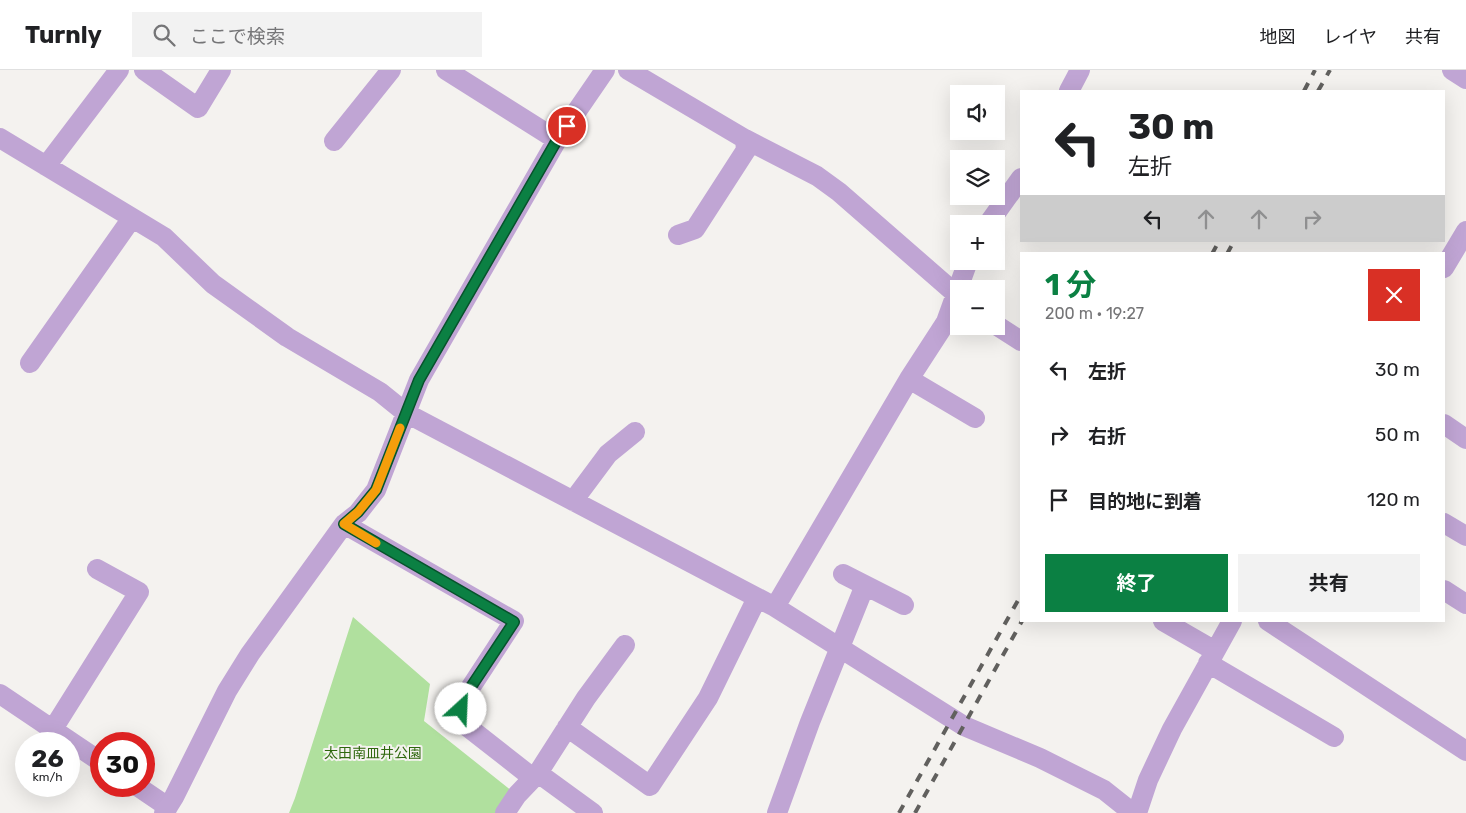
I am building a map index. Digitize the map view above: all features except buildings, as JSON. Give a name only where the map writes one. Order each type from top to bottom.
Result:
[{"type":"street","points":[[46,166],[119,70]]},
{"type":"street","points":[[144,70],[198,108],[221,70]]},
{"type":"street","points":[[334,141],[391,70]]},
{"type":"street","points":[[446,70],[557,140]]},
{"type":"street","points":[[150,797],[166,810],[227,691],[245,662],[344,524],[358,512],[376,490],[419,380],[557,140],[605,70]]},
{"type":"street","points":[[628,70],[745,139],[817,176],[839,192],[950,294]]},
{"type":"street","points":[[1070,90],[1080,70]]},
{"type":"street","points":[[1452,70],[1466,79]]},
{"type":"street","points":[[0,138],[164,237],[213,284],[287,337],[380,392],[406,413],[766,602],[964,726],[1040,758],[1104,790],[1133,813]]},
{"type":"street","points":[[678,235],[695,229],[746,150],[745,139]]},
{"type":"street","points":[[994,215],[1020,179]]},
{"type":"street","points":[[30,363],[132,218]]},
{"type":"street","points":[[1445,266],[1466,231]]},
{"type":"street","points":[[567,727],[650,786],[708,698],[766,602],[950,313]]},
{"type":"street","points":[[1005,331],[1020,340]]},
{"type":"street","points":[[909,380],[974,418]]},
{"type":"street","points":[[1445,425],[1466,438]]},
{"type":"street","points":[[574,501],[608,454],[635,432]]},
{"type":"street","points":[[344,524],[514,622],[465,696],[461,709],[464,724],[535,776],[593,813]]},
{"type":"street","points":[[1445,524],[1466,536]]},
{"type":"street","points":[[53,729],[139,592],[97,569]]},
{"type":"street","points":[[843,574],[904,605]]},
{"type":"street","points":[[777,813],[865,585]]},
{"type":"street","points":[[1445,591],[1466,604]]},
{"type":"street","points":[[1164,622],[1212,657],[1334,737]]},
{"type":"street","points":[[1137,813],[1148,780],[1172,728],[1231,622]]},
{"type":"street","points":[[1270,622],[1466,751]]},
{"type":"street","points":[[505,813],[517,795],[535,776],[586,698],[625,645]]},
{"type":"street","points":[[0,694],[90,754]]},
{"type":"green space","name":"太田南皿井公園","points":[[353,617],[430,684],[424,721],[517,795],[505,813],[289,813]]},
{"type":"railway","points":[[1305,90],[1315,70]]},
{"type":"railway","points":[[1319,90],[1330,70]]},
{"type":"railway","points":[[1213,252],[1218,242]]},
{"type":"railway","points":[[1228,252],[1233,242]]},
{"type":"railway","points":[[899,813],[1020,597]]},
{"type":"railway","points":[[915,813],[1021,622]]},
{"type":"slow traffic","points":[[376,543],[344,524],[358,512],[376,490],[400,428]]},
{"type":"route","points":[[461,709],[465,696],[514,622],[344,524],[358,512],[376,490],[419,380],[557,140],[567,126]]}]
